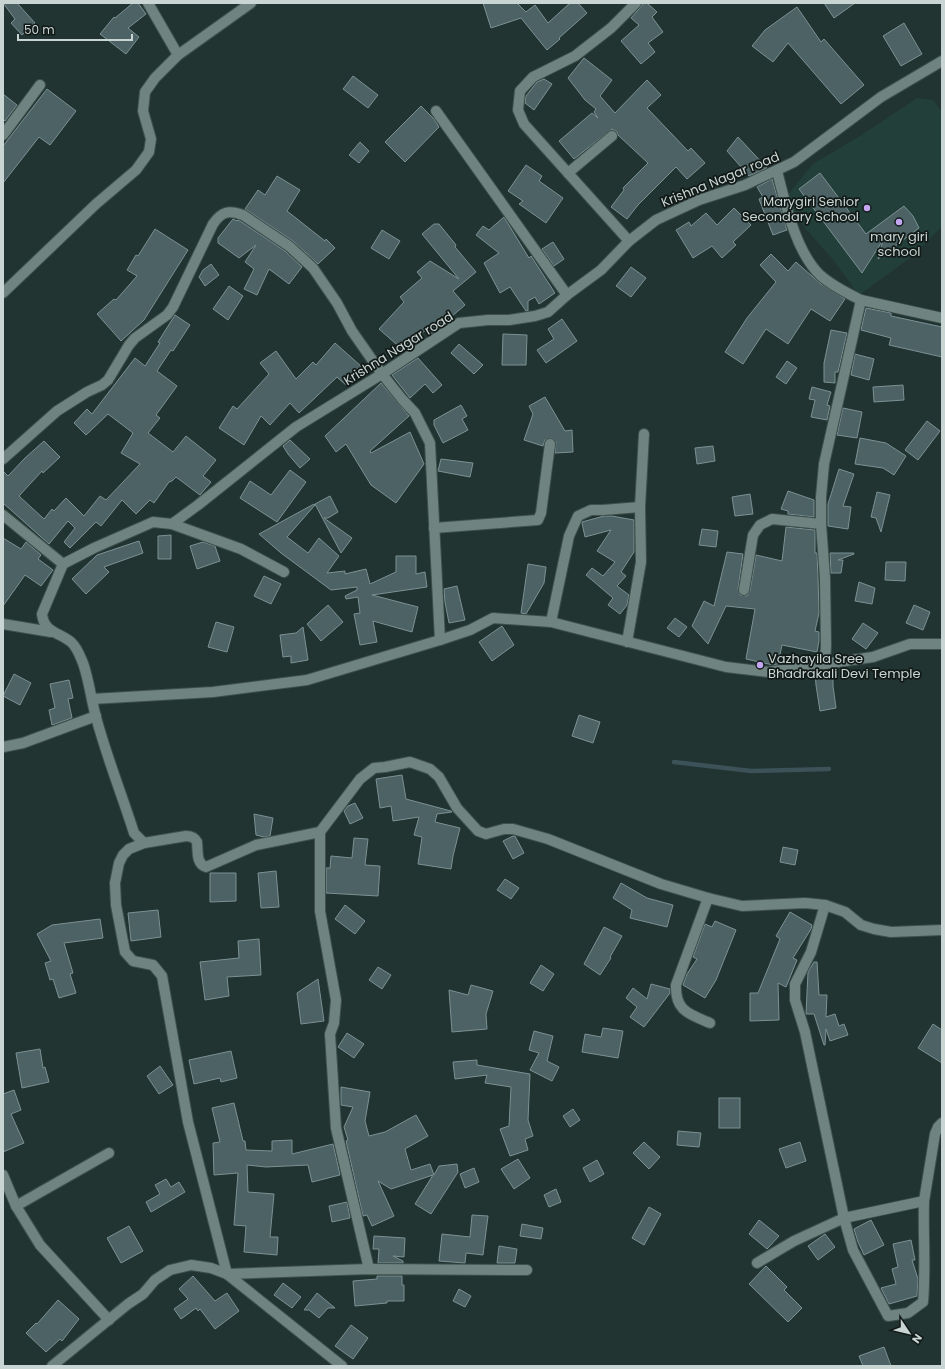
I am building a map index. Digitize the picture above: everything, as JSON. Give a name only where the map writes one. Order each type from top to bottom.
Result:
[{"type":"street","points":[[148,3],[178,56]]},
{"type":"street","points":[[3,293],[96,204],[136,170],[149,152],[151,140],[143,111],[145,92],[155,78],[178,56],[251,3]]},
{"type":"street","points":[[629,241],[524,124],[518,110],[520,91],[533,77],[575,56],[611,28],[636,3]]},
{"type":"street","name":"Krishna Nagar road","points":[[172,524],[296,427],[382,374],[459,323],[488,320],[509,320],[536,316],[548,312],[567,295],[601,270],[629,241],[656,220],[698,200],[745,185],[794,162],[881,97],[942,61]]},
{"type":"street","points":[[3,135],[40,85]]},
{"type":"street","points":[[436,111],[567,295]]},
{"type":"street","points":[[568,173],[612,136]]},
{"type":"street","points":[[777,171],[787,209],[807,260],[820,275],[838,288],[861,300],[942,318]]},
{"type":"street","points":[[3,459],[57,411],[108,380],[129,344],[167,315],[178,298],[213,224],[225,212],[235,212],[243,215],[289,246],[313,268],[337,303],[352,331],[382,374],[415,413],[430,443],[440,640]]},
{"type":"street","points":[[825,664],[825,585],[821,524],[821,497],[824,464],[861,300]]},
{"type":"street","points":[[627,642],[641,562],[640,507],[644,434]]},
{"type":"street","points":[[434,528],[538,520],[541,512],[550,444]]},
{"type":"street","points":[[551,622],[569,536],[578,516],[591,510],[640,507]]},
{"type":"street","points":[[3,515],[63,564]]},
{"type":"street","points":[[744,590],[753,535],[760,524],[772,519],[821,524]]},
{"type":"street","points":[[52,632],[43,622],[42,614],[63,564],[94,548],[153,522],[172,524],[242,549],[284,572]]},
{"type":"street","points":[[92,698],[213,692],[307,680],[470,630],[493,618],[551,622],[733,668],[768,672],[873,657],[910,644],[942,644]]},
{"type":"street","points":[[3,624],[52,632],[71,642],[76,648],[83,663],[96,716],[134,833],[144,843]]},
{"type":"street","points":[[3,747],[23,743],[96,716]]},
{"type":"street","points":[[369,1269],[336,1128],[330,1034],[334,1023],[336,1000],[320,911],[320,832],[360,779],[374,768],[410,762],[430,769],[439,777],[457,808],[478,831],[486,834],[504,829],[513,829],[548,839],[661,884],[708,898],[742,906],[805,903],[825,904],[845,912],[861,925],[874,929],[891,932],[942,930]]},
{"type":"street","points":[[227,1274],[188,1122],[162,976],[152,965],[133,961],[125,952],[116,905],[115,883],[119,863],[123,855],[129,849],[144,843],[186,836],[193,837],[197,842],[199,862],[202,866],[206,867],[256,845],[320,832]]},
{"type":"street","points":[[708,898],[676,985],[676,992],[678,1005],[688,1013],[710,1024]]},
{"type":"street","points":[[825,904],[811,952],[795,984],[795,1000],[805,1032],[844,1218],[853,1250],[888,1316],[908,1313],[923,1302],[925,1283],[923,1232],[924,1201],[935,1134],[938,1127],[942,1123]]},
{"type":"street","points":[[16,1206],[109,1153]]},
{"type":"street","points":[[3,1175],[16,1206],[40,1245],[109,1320]]},
{"type":"street","points":[[757,1263],[794,1241],[844,1218],[924,1201]]},
{"type":"street","points":[[52,1366],[143,1294],[155,1280],[170,1270],[191,1265],[211,1268],[227,1274],[342,1366]]},
{"type":"street","points":[[227,1274],[369,1269],[528,1270]]},
{"type":"shaded area","name":"Marygiri Senior Secondary School","points":[[917,98],[933,100],[942,111],[942,227],[910,258],[859,295],[831,257],[798,220],[787,196],[813,164],[860,136]]},
{"type":"building","points":[[3,3],[17,3],[35,23],[22,35],[11,23],[15,19]]},
{"type":"building","points":[[133,3],[138,3],[146,14],[128,28],[139,37],[126,54],[100,34],[114,17],[115,18]]},
{"type":"building","points":[[483,3],[517,3],[526,12],[535,5],[548,23],[570,3],[578,3],[587,13],[547,50],[521,18],[491,28]]},
{"type":"building","points":[[644,3],[647,3],[657,12],[652,17],[663,32],[648,43],[655,52],[641,64],[621,41],[639,25],[631,18]]},
{"type":"building","points":[[824,3],[855,3],[834,18]]},
{"type":"building","points":[[797,7],[821,42],[824,39],[864,85],[841,104],[788,43],[773,62],[752,46],[765,30]]},
{"type":"building","points":[[904,23],[922,54],[901,66],[883,36]]},
{"type":"building","points":[[584,58],[612,80],[600,96],[615,113],[647,80],[661,95],[647,108],[688,151],[691,148],[705,163],[687,179],[676,167],[638,205],[627,219],[611,207],[624,190],[623,188],[648,163],[618,135],[617,132],[612,129],[574,159],[559,141],[592,113],[598,118],[594,112],[596,109],[585,100],[568,78]]},
{"type":"building","points":[[353,76],[378,95],[368,108],[343,89]]},
{"type":"building","points":[[544,79],[552,84],[534,110],[525,103],[526,96],[537,82]]},
{"type":"building","points":[[47,89],[76,111],[50,145],[39,137],[3,183],[3,146]]},
{"type":"building","points":[[3,94],[17,105],[5,121],[3,119]]},
{"type":"building","points":[[421,106],[434,119],[439,127],[405,162],[385,142]]},
{"type":"building","points":[[738,137],[767,168],[749,176],[727,151]]},
{"type":"building","points":[[360,142],[369,151],[359,163],[349,155]]},
{"type":"building","points":[[526,165],[542,176],[539,181],[563,198],[546,223],[519,204],[523,201],[508,191]]},
{"type":"building","name":"mary giri school","points":[[820,173],[866,234],[904,206],[913,216],[919,228],[878,259],[883,240],[862,273],[799,189]]},
{"type":"building","points":[[277,176],[300,190],[287,211],[325,241],[326,239],[335,248],[318,264],[293,241],[245,209],[258,190],[265,195]]},
{"type":"building","points":[[772,179],[787,230],[773,235],[759,199],[763,197],[757,187]]},
{"type":"building","points":[[734,208],[751,225],[733,242],[736,245],[722,258],[712,246],[693,258],[676,230],[689,222],[691,226],[706,213],[717,225]]},
{"type":"building","points":[[504,217],[529,258],[531,256],[555,293],[539,304],[535,297],[528,301],[528,311],[526,311],[510,287],[500,293],[484,263],[499,253],[476,235],[483,226],[489,230]]},
{"type":"building","points":[[233,219],[240,221],[285,251],[302,267],[289,284],[269,269],[257,295],[244,289],[254,269],[245,262],[256,245],[239,258],[218,243],[218,238]]},
{"type":"building","points":[[434,224],[439,224],[456,245],[455,247],[476,272],[453,291],[465,305],[431,334],[427,329],[403,350],[379,329],[404,302],[400,297],[422,278],[417,272],[430,261],[459,279],[422,234]]},
{"type":"building","points":[[155,229],[188,250],[144,320],[121,341],[97,314],[114,299],[116,300],[137,276],[127,270]]},
{"type":"building","points":[[382,230],[400,241],[389,259],[371,248]]},
{"type":"building","points":[[553,242],[564,259],[554,266],[542,249]]},
{"type":"building","points":[[771,254],[788,271],[796,262],[821,284],[845,299],[830,321],[811,309],[788,344],[766,329],[743,364],[725,352],[747,318],[776,282],[760,265]]},
{"type":"building","points":[[211,264],[219,275],[205,286],[199,277],[203,270]]},
{"type":"building","points":[[631,267],[646,278],[631,297],[616,286]]},
{"type":"building","points":[[229,286],[243,296],[228,320],[213,309]]},
{"type":"building","points":[[866,308],[891,313],[891,316],[942,327],[942,357],[889,345],[891,338],[861,330]]},
{"type":"building","points":[[175,315],[190,325],[173,351],[171,350],[157,371],[177,386],[156,415],[160,418],[148,433],[173,452],[186,436],[216,460],[203,476],[211,482],[200,495],[176,477],[169,482],[154,503],[150,500],[136,514],[122,500],[101,526],[96,522],[70,548],[64,542],[75,528],[68,521],[49,544],[3,503],[3,471],[8,476],[44,441],[60,457],[43,473],[42,471],[19,496],[44,519],[52,509],[54,511],[66,498],[84,516],[100,496],[106,500],[140,464],[121,453],[133,433],[108,414],[86,435],[74,423],[87,409],[92,414],[135,358],[145,366],[160,343],[158,342]]},
{"type":"building","points":[[562,319],[577,341],[546,363],[537,350],[554,339],[548,329]]},
{"type":"building","points":[[831,330],[847,333],[838,372],[835,372],[835,383],[824,382],[824,363]]},
{"type":"building","points":[[503,334],[527,335],[526,365],[502,365]]},
{"type":"building","points":[[335,343],[362,367],[346,385],[337,377],[299,413],[290,403],[270,425],[261,416],[244,445],[219,428],[233,406],[237,409],[269,374],[260,363],[276,351],[296,379],[313,362],[316,365]]},
{"type":"building","points":[[459,344],[483,365],[474,374],[451,353]]},
{"type":"building","points":[[855,354],[874,359],[869,380],[851,375]]},
{"type":"building","points":[[418,358],[442,385],[433,393],[425,384],[410,398],[392,375]]},
{"type":"building","points":[[787,361],[797,368],[786,384],[776,377]]},
{"type":"building","points":[[381,383],[409,416],[370,451],[371,453],[410,432],[424,464],[396,503],[371,485],[346,444],[336,452],[325,436]]},
{"type":"building","points":[[903,385],[904,400],[874,402],[873,387]]},
{"type":"building","points":[[812,387],[831,392],[827,405],[830,406],[827,420],[811,417],[815,400],[809,399]]},
{"type":"building","points":[[545,397],[565,431],[572,430],[573,452],[555,453],[556,442],[551,438],[545,440],[543,446],[524,440],[533,414],[529,406]]},
{"type":"building","points":[[461,405],[467,416],[462,419],[468,430],[443,443],[434,425],[434,420]]},
{"type":"building","points":[[843,408],[862,412],[857,438],[837,435]]},
{"type":"building","points":[[927,421],[940,431],[918,460],[905,450]]},
{"type":"building","points":[[860,438],[886,443],[906,456],[894,475],[883,468],[855,464]]},
{"type":"building","points":[[290,440],[310,459],[300,468],[283,446]]},
{"type":"building","points":[[713,446],[715,461],[697,464],[695,448]]},
{"type":"building","points":[[441,459],[473,463],[470,477],[438,471]]},
{"type":"building","points":[[839,469],[854,474],[843,506],[851,507],[848,529],[828,526],[828,504]]},
{"type":"building","points":[[290,470],[306,482],[277,522],[240,498],[250,481],[271,495]]},
{"type":"building","points":[[788,491],[814,500],[814,517],[788,514],[788,511],[781,509]]},
{"type":"building","points":[[877,492],[890,495],[881,532],[876,518],[871,517]]},
{"type":"building","points":[[750,494],[753,514],[735,516],[732,497]]},
{"type":"building","points":[[330,496],[338,512],[328,518],[324,518],[352,538],[341,553],[315,504]]},
{"type":"building","points":[[314,504],[315,505],[287,537],[308,553],[319,538],[339,556],[327,573],[345,571],[345,574],[366,569],[370,584],[396,572],[396,556],[416,556],[416,574],[425,572],[427,587],[372,595],[418,607],[412,632],[373,621],[377,642],[360,645],[354,614],[360,613],[358,597],[346,599],[345,596],[357,590],[357,587],[331,590],[281,553],[259,534]]},
{"type":"building","points":[[604,516],[634,520],[634,552],[621,572],[626,576],[617,586],[629,595],[627,605],[620,614],[608,605],[613,598],[586,575],[592,568],[603,576],[615,562],[597,551],[611,530],[585,537],[582,522]]},
{"type":"building","points":[[786,527],[815,530],[819,613],[815,631],[819,632],[817,652],[782,645],[778,664],[773,665],[746,659],[755,609],[726,606],[708,644],[692,626],[704,601],[714,606],[727,552],[743,554],[738,589],[740,595],[747,596],[750,591],[756,555],[782,561]]},
{"type":"building","points":[[702,529],[718,531],[716,547],[699,545]]},
{"type":"building","points":[[171,535],[171,559],[158,559],[158,536]]},
{"type":"building","points":[[3,538],[21,549],[26,542],[41,555],[38,559],[53,570],[41,586],[25,575],[3,606]]},
{"type":"building","points":[[139,541],[143,553],[104,567],[109,572],[86,594],[72,579],[97,555]]},
{"type":"building","points":[[203,542],[215,546],[220,561],[197,569],[190,546]]},
{"type":"building","points":[[830,553],[854,554],[838,560],[843,560],[841,573],[831,573]]},
{"type":"building","points":[[886,562],[906,562],[905,581],[885,580]]},
{"type":"building","points":[[528,564],[546,567],[544,583],[526,614],[521,613]]},
{"type":"building","points":[[264,576],[281,584],[271,604],[254,596]]},
{"type":"building","points":[[859,582],[875,588],[872,604],[855,601]]},
{"type":"building","points":[[457,586],[465,620],[449,623],[444,589]]},
{"type":"building","points":[[328,605],[343,622],[321,641],[307,624]]},
{"type":"building","points":[[914,605],[930,612],[923,630],[906,623]]},
{"type":"building","points":[[675,618],[687,627],[679,637],[667,628]]},
{"type":"building","points":[[216,622],[234,627],[227,652],[208,647]]},
{"type":"building","points":[[863,623],[878,633],[866,649],[852,639]]},
{"type":"building","points":[[502,626],[514,645],[492,661],[479,642]]},
{"type":"building","points":[[303,627],[308,660],[291,663],[291,656],[283,657],[280,635],[296,633]]},
{"type":"building","points":[[833,671],[833,686],[836,708],[820,711],[815,672]]},
{"type":"building","points":[[14,674],[31,683],[20,705],[3,696]]},
{"type":"building","points":[[69,680],[73,698],[68,699],[72,718],[52,725],[49,710],[55,708],[50,684]]},
{"type":"building","points":[[579,715],[600,722],[593,743],[572,736]]},
{"type":"building","points":[[402,775],[406,799],[452,812],[437,814],[435,822],[460,828],[451,869],[418,864],[422,837],[414,835],[419,817],[393,821],[391,806],[380,808],[376,779]]},
{"type":"building","points":[[355,803],[363,818],[350,824],[344,811],[348,806]]},
{"type":"building","points":[[254,814],[273,818],[270,836],[264,837],[256,835]]},
{"type":"building","points":[[515,836],[524,853],[513,859],[503,841]]},
{"type":"building","points":[[354,838],[368,839],[365,865],[380,866],[378,896],[326,893],[326,868],[330,868],[331,856],[352,858]]},
{"type":"building","points":[[783,847],[798,850],[795,865],[780,862]]},
{"type":"building","points":[[276,871],[279,907],[261,908],[258,873]]},
{"type":"building","points":[[210,873],[236,873],[236,901],[210,902]]},
{"type":"building","points":[[505,879],[519,888],[511,899],[497,890]]},
{"type":"building","points":[[621,883],[647,898],[673,905],[667,927],[630,918],[632,910],[613,898]]},
{"type":"building","points":[[345,905],[365,921],[355,934],[335,919]]},
{"type":"building","points":[[158,910],[161,937],[131,941],[128,913]]},
{"type":"building","points":[[790,912],[812,925],[793,958],[797,960],[786,987],[778,983],[779,1020],[750,1021],[750,993],[758,993],[780,939],[776,936]]},
{"type":"building","points":[[100,919],[103,938],[64,943],[73,973],[70,974],[76,993],[59,998],[53,979],[50,980],[45,963],[51,961],[37,934],[52,925]]},
{"type":"building","points":[[715,921],[736,930],[716,980],[705,998],[683,985],[687,974],[697,959],[693,957],[705,924],[712,927]]},
{"type":"building","points":[[604,927],[622,936],[610,957],[611,958],[600,975],[584,964]]},
{"type":"building","points":[[259,939],[261,975],[227,977],[229,996],[205,1000],[200,962],[239,958],[238,941]]},
{"type":"building","points":[[814,962],[817,962],[819,995],[827,995],[826,1017],[835,1014],[839,1026],[844,1024],[848,1035],[830,1041],[826,1029],[825,1045],[814,1014],[806,1014],[808,972]]},
{"type":"building","points":[[541,965],[554,974],[543,991],[530,983]]},
{"type":"building","points":[[378,967],[391,975],[382,989],[369,980]]},
{"type":"building","points":[[318,979],[324,1021],[301,1024],[297,993]]},
{"type":"building","points":[[651,984],[670,989],[670,993],[644,1027],[630,1017],[637,1007],[626,998],[633,988],[647,999]]},
{"type":"building","points":[[471,985],[493,991],[486,1014],[487,1029],[452,1032],[449,990],[468,995]]},
{"type":"building","points":[[933,1024],[942,1030],[942,1063],[918,1048]]},
{"type":"building","points":[[603,1028],[623,1031],[618,1058],[582,1052],[585,1034],[601,1037]]},
{"type":"building","points":[[534,1031],[553,1036],[547,1061],[559,1067],[552,1081],[530,1070],[539,1053],[529,1050]]},
{"type":"building","points":[[347,1033],[364,1044],[354,1058],[338,1047]]},
{"type":"building","points":[[40,1049],[43,1068],[45,1067],[49,1082],[22,1088],[16,1053]]},
{"type":"building","points":[[231,1051],[237,1078],[221,1082],[220,1078],[194,1084],[189,1060]]},
{"type":"building","points":[[477,1060],[477,1065],[530,1074],[528,1120],[533,1136],[525,1139],[528,1150],[510,1156],[500,1129],[509,1126],[511,1087],[485,1083],[487,1075],[455,1079],[453,1062]]},
{"type":"building","points":[[160,1066],[173,1085],[159,1094],[147,1076]]},
{"type":"building","points":[[341,1087],[370,1092],[365,1121],[369,1136],[385,1132],[416,1115],[428,1136],[405,1149],[411,1170],[430,1164],[434,1175],[439,1166],[457,1164],[458,1172],[431,1214],[415,1204],[433,1175],[391,1189],[378,1181],[394,1216],[372,1226],[367,1215],[363,1216],[344,1127],[353,1107],[341,1105]]},
{"type":"building","points":[[14,1090],[21,1110],[11,1114],[24,1143],[3,1152],[3,1094]]},
{"type":"building","points":[[719,1098],[740,1098],[740,1128],[719,1128]]},
{"type":"building","points":[[234,1103],[243,1141],[245,1141],[246,1150],[272,1151],[272,1141],[292,1140],[292,1154],[333,1144],[340,1175],[312,1182],[308,1165],[266,1167],[247,1165],[248,1192],[274,1194],[270,1237],[278,1237],[277,1255],[244,1252],[246,1226],[234,1225],[238,1173],[214,1175],[213,1143],[220,1142],[212,1108]]},
{"type":"building","points":[[573,1109],[580,1120],[570,1127],[563,1116]]},
{"type":"building","points":[[678,1131],[701,1133],[699,1147],[677,1145]]},
{"type":"building","points":[[644,1142],[660,1157],[649,1169],[633,1153]]},
{"type":"building","points":[[800,1142],[806,1161],[786,1168],[779,1149]]},
{"type":"building","points":[[518,1159],[530,1178],[514,1189],[501,1169]]},
{"type":"building","points":[[597,1160],[604,1174],[590,1182],[583,1168]]},
{"type":"building","points":[[474,1168],[479,1182],[465,1188],[460,1174]]},
{"type":"building","points":[[166,1179],[171,1187],[179,1182],[185,1192],[151,1212],[146,1202],[160,1194],[155,1185]]},
{"type":"building","points":[[556,1189],[561,1202],[549,1207],[544,1195]]},
{"type":"building","points":[[347,1202],[350,1218],[332,1222],[329,1206]]},
{"type":"building","points":[[649,1207],[661,1214],[644,1245],[632,1238]]},
{"type":"building","points":[[472,1215],[488,1216],[483,1255],[466,1253],[465,1263],[439,1261],[442,1234],[470,1237]]},
{"type":"building","points":[[759,1220],[779,1236],[767,1249],[749,1234]]},
{"type":"building","points":[[871,1220],[884,1245],[864,1255],[854,1229]]},
{"type":"building","points":[[522,1224],[543,1228],[541,1239],[520,1236]]},
{"type":"building","points":[[129,1226],[143,1251],[121,1263],[107,1238]]},
{"type":"building","points":[[825,1234],[835,1247],[818,1260],[808,1246]]},
{"type":"building","points":[[374,1236],[405,1238],[404,1257],[393,1256],[403,1261],[403,1263],[378,1263],[379,1249],[373,1249]]},
{"type":"building","points":[[911,1240],[915,1260],[912,1260],[918,1279],[917,1296],[889,1304],[881,1288],[896,1284],[892,1269],[898,1267],[893,1244]]},
{"type":"building","points":[[499,1246],[517,1249],[515,1263],[497,1263]]},
{"type":"building","points":[[766,1266],[787,1287],[784,1290],[802,1308],[788,1322],[749,1284]]},
{"type":"building","points":[[193,1276],[215,1301],[227,1293],[239,1311],[215,1329],[200,1309],[198,1311],[196,1308],[181,1319],[174,1309],[188,1299],[179,1289]]},
{"type":"building","points":[[377,1276],[402,1276],[402,1285],[404,1285],[404,1301],[387,1301],[387,1303],[355,1306],[353,1281],[377,1279]]},
{"type":"building","points":[[283,1283],[301,1297],[292,1308],[274,1295]]},
{"type":"building","points":[[459,1289],[471,1296],[465,1307],[453,1301]]},
{"type":"building","points":[[317,1293],[335,1308],[328,1308],[319,1318],[309,1310],[304,1310]]},
{"type":"building","points":[[58,1300],[79,1319],[62,1341],[60,1339],[46,1352],[26,1333],[36,1323],[37,1324]]},
{"type":"building","points":[[351,1325],[368,1338],[353,1359],[335,1346]]},
{"type":"building","points":[[884,1347],[891,1366],[863,1366],[859,1356]]},
{"type":"waterway","points":[[674,762],[751,771],[829,769]]},
{"type":"place","name":"Marygiri Senior Secondary School","points":[[867,208]]},
{"type":"place","name":"mary giri school","points":[[899,222]]},
{"type":"place","name":"Vazhayila Sree Bhadrakali Devi Temple","points":[[760,665]]}]
